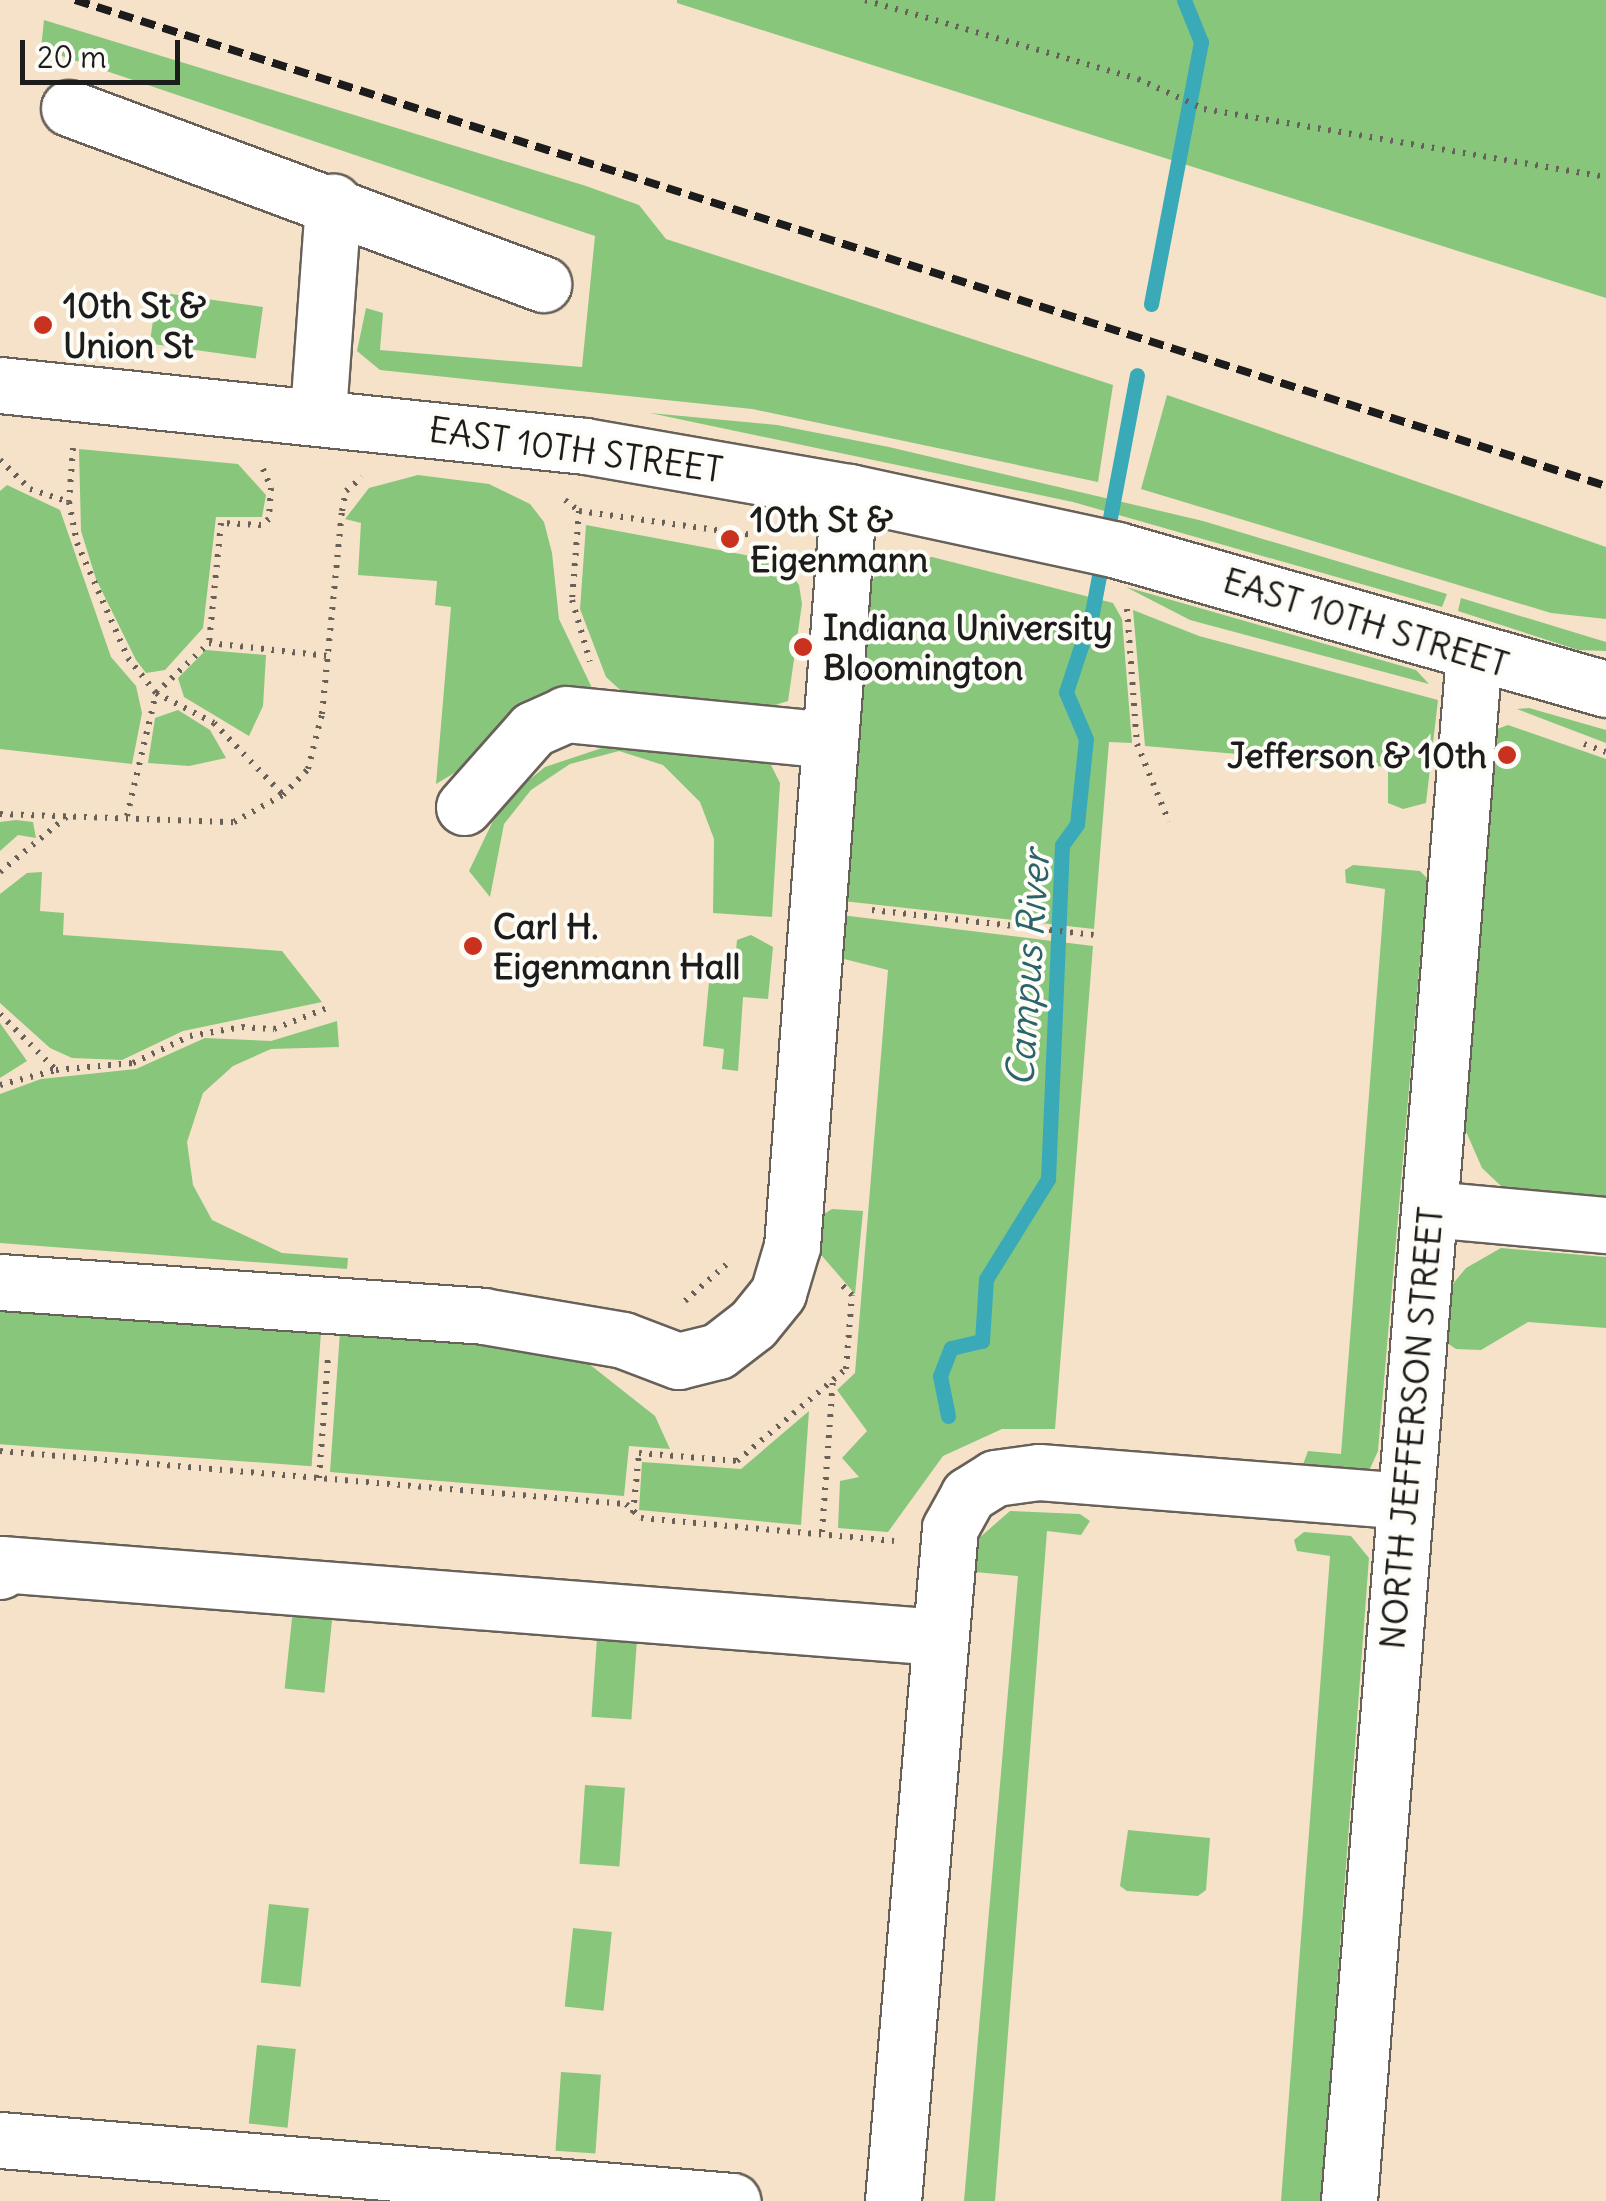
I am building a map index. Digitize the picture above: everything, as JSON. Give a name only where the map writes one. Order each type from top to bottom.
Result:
[{"type":"street","points":[[68,108],[333,202],[543,284]]},
{"type":"street","points":[[318,413],[333,202]]},
{"type":"street","name":"EAST 10TH STREET","points":[[0,384],[318,413],[585,446],[849,492],[1104,562],[1606,688]]},
{"type":"street","points":[[0,1282],[332,1305],[578,1330],[678,1361],[718,1351],[753,1324],[778,1292],[793,1237],[849,492]]},
{"type":"street","name":"NORTH JEFFERSON STREET","points":[[1349,2201],[1474,654]]},
{"type":"street","points":[[464,806],[533,729],[566,714],[830,740]]},
{"type":"street","points":[[1430,1210],[1606,1225]]},
{"type":"street","points":[[892,2201],[950,1528],[968,1495],[995,1478],[1039,1472],[1405,1501]]},
{"type":"street","points":[[0,1571],[0,1564],[939,1636]]},
{"type":"street","points":[[0,2140],[732,2201]]},
{"type":"path","points":[[865,0],[1156,87],[1204,108],[1606,177]]},
{"type":"path","points":[[73,442],[69,502],[101,608],[156,693],[214,722],[282,795]]},
{"type":"path","points":[[0,460],[30,489],[69,502]]},
{"type":"path","points":[[128,816],[156,693],[209,643],[221,523],[261,526],[272,506],[268,474],[252,460]]},
{"type":"path","points":[[0,814],[234,822],[282,795],[308,769],[328,656],[346,491],[370,472]]},
{"type":"path","points":[[549,488],[580,511],[772,538]]},
{"type":"path","points":[[580,511],[574,618],[610,716]]},
{"type":"path","points":[[1104,562],[1137,744],[1169,822]]},
{"type":"path","points":[[209,643],[328,656]]},
{"type":"path","points":[[0,872],[70,814]]},
{"type":"path","points":[[818,904],[1094,935]]},
{"type":"path","points":[[0,1086],[56,1070],[133,1063],[190,1036],[242,1026],[274,1029],[328,1008]]},
{"type":"path","points":[[0,1014],[56,1070]]},
{"type":"path","points":[[633,1514],[639,1453],[736,1461],[846,1368],[852,1294],[793,1237]]},
{"type":"path","points":[[682,1304],[739,1252]]},
{"type":"path","points":[[320,1478],[332,1305]]},
{"type":"path","points":[[822,1532],[833,1380]]},
{"type":"path","points":[[0,1451],[626,1504],[633,1514],[906,1542]]},
{"type":"green space","points":[[1606,0],[1606,298],[677,3]]},
{"type":"green space","points":[[44,20],[586,186],[639,205],[666,239],[1113,385],[1098,482],[752,409],[380,370],[357,351],[366,308],[383,313],[380,350],[582,367],[595,236],[41,49]]},
{"type":"green space","points":[[157,292],[263,307],[256,358],[150,343]]},
{"type":"green space","points":[[1167,395],[1606,547],[1606,619],[1551,613],[1141,489]]},
{"type":"green space","points":[[650,413],[777,425],[889,447],[1203,521],[1447,594],[1442,607],[1073,502]]},
{"type":"green space","points":[[79,449],[238,464],[266,495],[262,517],[216,517],[203,628],[165,670],[146,673],[136,660],[96,579],[81,531]]},
{"type":"green space","points":[[418,475],[489,484],[530,504],[544,522],[552,553],[559,619],[593,690],[436,784],[451,607],[435,605],[437,581],[358,575],[361,523],[345,519],[369,488]]},
{"type":"green space","points":[[7,485],[60,510],[111,657],[136,686],[142,713],[132,764],[0,749],[0,491]]},
{"type":"green space","points":[[586,525],[783,562],[799,585],[802,604],[788,701],[762,709],[628,697],[606,677],[580,609]]},
{"type":"green space","points":[[932,557],[1113,603],[1122,619],[1132,743],[1109,742],[1094,929],[843,901],[872,582],[882,562]]},
{"type":"green space","points":[[1126,587],[1416,670],[1429,684],[1190,620]]},
{"type":"green space","points":[[1461,598],[1606,642],[1606,651],[1578,650],[1458,611]]},
{"type":"green space","points":[[1133,610],[1199,636],[1438,700],[1426,803],[1403,809],[1388,803],[1388,767],[1145,746]]},
{"type":"green space","points":[[206,650],[266,655],[263,706],[249,736],[184,697],[178,678]]},
{"type":"green space","points":[[1529,708],[1606,730],[1606,743],[1517,709]]},
{"type":"green space","points":[[178,710],[210,730],[226,758],[189,766],[148,763],[155,718]]},
{"type":"green space","points":[[1508,725],[1606,759],[1606,1198],[1501,1186],[1482,1168],[1461,1120],[1497,729]]},
{"type":"green space","points":[[617,743],[768,759],[780,783],[772,917],[713,913],[714,839],[700,802],[663,765],[619,751],[570,764],[531,790],[504,824],[490,897],[469,871],[502,802],[545,767]]},
{"type":"green space","points":[[0,822],[33,822],[36,838],[18,835],[0,851]]},
{"type":"green space","points":[[1353,865],[1420,871],[1427,878],[1378,1451],[1369,1471],[1301,1470],[1308,1451],[1341,1454],[1385,889],[1346,883],[1345,870]]},
{"type":"green space","points":[[42,872],[40,911],[64,913],[63,935],[282,951],[322,1002],[183,1031],[122,1060],[72,1058],[50,1048],[0,1003],[0,894],[27,873]]},
{"type":"green space","points":[[841,915],[1093,946],[1055,1429],[1002,1429],[943,1456],[888,1532],[838,1528],[840,1481],[859,1477],[842,1458],[867,1431],[837,1390],[855,1373],[888,970],[840,958]]},
{"type":"green space","points":[[751,935],[773,947],[768,999],[743,997],[738,1071],[722,1069],[724,1049],[703,1046],[709,982],[733,984],[737,940]]},
{"type":"green space","points":[[337,1021],[339,1047],[271,1049],[233,1066],[203,1093],[187,1142],[193,1185],[212,1220],[282,1253],[348,1258],[347,1269],[0,1243],[0,1094],[41,1079],[136,1069],[205,1038],[271,1041]]},
{"type":"green space","points":[[0,1023],[27,1061],[0,1078]]},
{"type":"green space","points":[[832,1209],[863,1211],[855,1294],[816,1249],[819,1217]]},
{"type":"green space","points":[[1501,1248],[1606,1257],[1606,1328],[1528,1322],[1481,1350],[1456,1349],[1444,1341],[1447,1291],[1466,1268]]},
{"type":"green space","points":[[0,1306],[321,1328],[312,1466],[0,1444]]},
{"type":"green space","points":[[340,1332],[547,1350],[584,1360],[655,1416],[670,1449],[629,1446],[624,1496],[330,1472]]},
{"type":"green space","points":[[809,1411],[801,1525],[639,1510],[642,1462],[741,1469]]},
{"type":"green space","points":[[1010,1511],[1080,1514],[1090,1521],[1081,1535],[1047,1531],[995,2201],[964,2201],[1018,1576],[975,1572],[975,1552],[978,1539]]},
{"type":"green space","points":[[1304,1532],[1351,1536],[1369,1558],[1321,2201],[1281,2201],[1330,1556],[1297,1551],[1294,1540]]},
{"type":"green space","points":[[293,1609],[333,1613],[324,1693],[285,1689]]},
{"type":"green space","points":[[597,1638],[637,1641],[631,1720],[591,1717]]},
{"type":"green space","points":[[585,1785],[625,1788],[619,1867],[579,1864]]},
{"type":"green space","points":[[1128,1830],[1210,1838],[1206,1890],[1198,1896],[1127,1891],[1120,1886]]},
{"type":"green space","points":[[269,1904],[309,1908],[301,1987],[261,1983]]},
{"type":"green space","points":[[573,1928],[612,1932],[604,2011],[565,2007]]},
{"type":"green space","points":[[257,2045],[296,2049],[288,2128],[249,2124]]},
{"type":"green space","points":[[561,2072],[601,2075],[595,2154],[555,2151]]},
{"type":"waterway","name":"Campus River","points":[[1151,304],[1201,42],[1184,0]]},
{"type":"waterway","name":"Campus River","points":[[948,1416],[940,1376],[951,1348],[982,1341],[986,1279],[1048,1179],[1062,845],[1077,824],[1086,739],[1066,692],[1092,613],[1137,375]]},
{"type":"railway","points":[[75,0],[1606,486]]},
{"type":"place","name":"10th St & Union St","points":[[43,325]]},
{"type":"place","name":"10th St & Eigenmann","points":[[730,539]]},
{"type":"place","name":"Indiana University Bloomington","points":[[803,647]]},
{"type":"place","name":"Jefferson & 10th","points":[[1507,755]]},
{"type":"place","name":"Carl H. Eigenmann Hall","points":[[473,946]]}]
